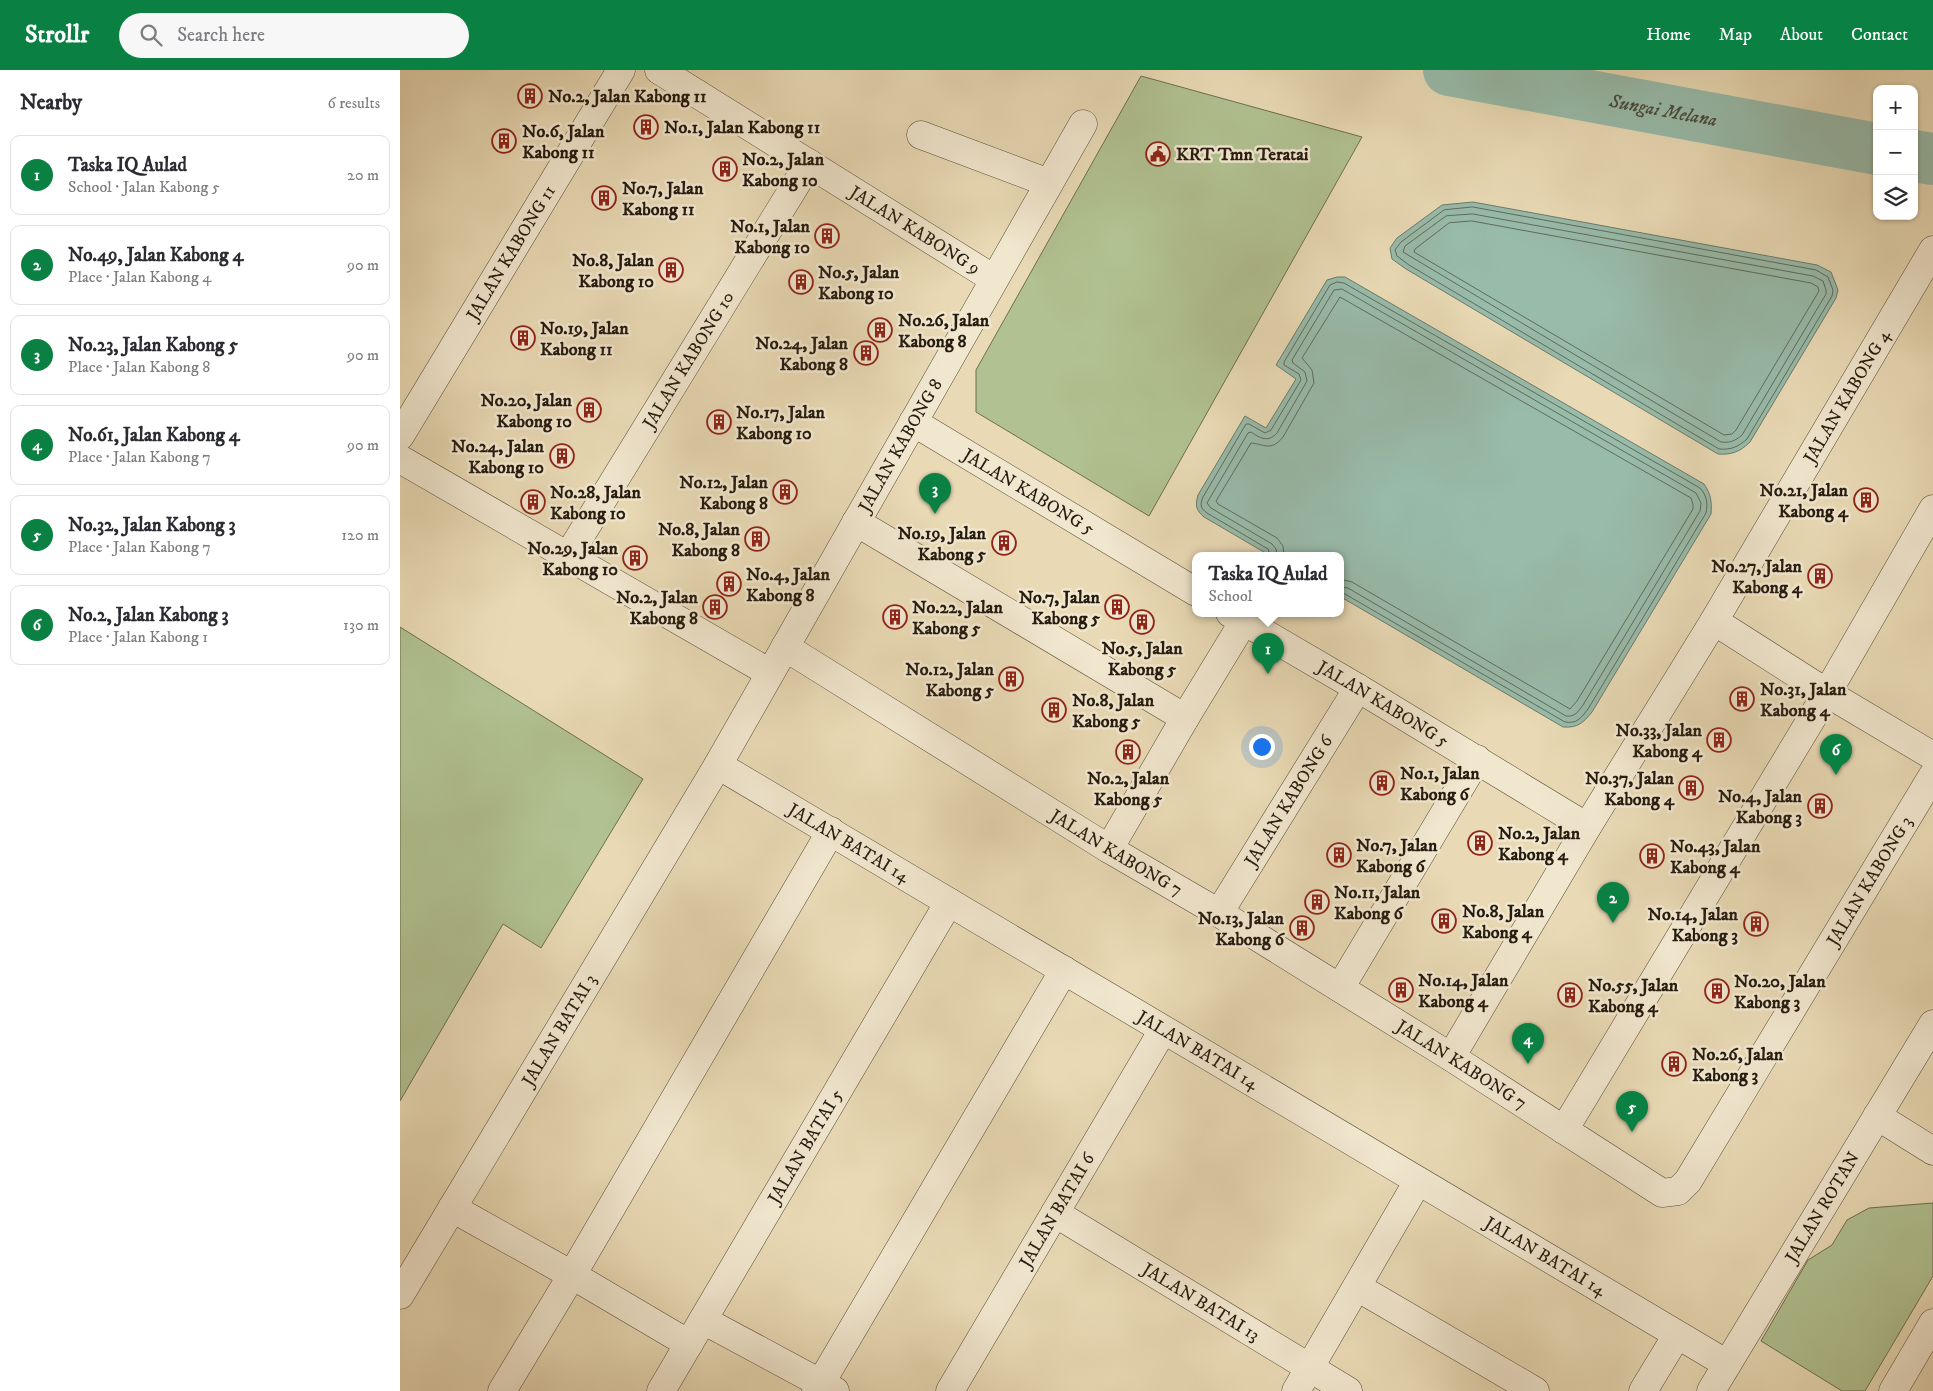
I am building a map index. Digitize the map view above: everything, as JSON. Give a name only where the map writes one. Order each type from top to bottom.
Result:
[{"type":"street","name":"JALAN KABONG 11","points":[[400,436],[620,70]]},
{"type":"street","name":"JALAN KABONG 9","points":[[659,70],[994,279]]},
{"type":"street","name":"JALAN KABONG 8","points":[[718,765],[1082,124]]},
{"type":"street","points":[[921,135],[1049,183]]},
{"type":"street","name":"JALAN KABONG 10","points":[[568,556],[809,163]]},
{"type":"street","name":"JALAN KABONG 4","points":[[1451,1058],[1587,827],[1714,621],[1933,250]]},
{"type":"street","name":"JALAN KABONG 5","points":[[913,422],[1192,590]]},
{"type":"street","points":[[400,459],[770,673]]},
{"type":"street","points":[[1564,1130],[1827,693],[1933,509]]},
{"type":"street","points":[[856,522],[1184,718]]},
{"type":"street","points":[[1110,849],[1184,718],[1237,617]]},
{"type":"street","name":"JALAN KABONG 5","points":[[1237,617],[1477,759],[1587,827]]},
{"type":"street","points":[[1714,621],[1827,693],[1933,756]]},
{"type":"street","name":"JALAN KABONG 7","points":[[785,647],[1110,849],[1220,913],[1662,1193],[1678,1192]]},
{"type":"street","name":"JALAN KABONG 6","points":[[1220,913],[1358,688]]},
{"type":"street","points":[[1340,988],[1477,759]]},
{"type":"street","name":"JALAN BATAI 14","points":[[718,765],[1727,1364]]},
{"type":"street","name":"JALAN BATAI 3","points":[[403,1283],[452,1208],[718,765]]},
{"type":"street","name":"JALAN KABONG 3","points":[[1678,1192],[1693,1173],[1933,775]]},
{"type":"street","points":[[502,1391],[572,1275],[830,831]]},
{"type":"street","name":"JALAN BATAI 5","points":[[661,1391],[949,902]]},
{"type":"street","points":[[703,1320],[824,1388],[1064,970]]},
{"type":"street","name":"JALAN ROTAN","points":[[1711,1391],[1933,1024]]},
{"type":"street","name":"JALAN BATAI 6","points":[[950,1391],[1163,1030]]},
{"type":"street","points":[[1878,1116],[1933,1151]]},
{"type":"street","points":[[1296,1391],[1418,1181]]},
{"type":"street","points":[[452,1208],[572,1275],[689,1344]]},
{"type":"street","name":"JALAN BATAI 13","points":[[1055,1214],[1348,1391]]},
{"type":"street","points":[[1357,1287],[1535,1391]]},
{"type":"street","points":[[1893,1391],[1933,1323]]},
{"type":"street","points":[[1643,1391],[1677,1335]]},
{"type":"shaded area","points":[[1141,76],[1362,137],[1149,516],[976,412],[976,370]]},
{"type":"shaded area","points":[[400,627],[643,779],[541,948],[503,924],[400,1101]]},
{"type":"shaded area","points":[[1933,1203],[1933,1276],[1865,1391],[1842,1391],[1761,1341],[1808,1260],[1832,1245],[1847,1220],[1869,1208]]},
{"type":"water","points":[[1473,202],[1817,265],[1831,272],[1838,290],[1836,298],[1750,442],[1735,452],[1718,454],[1392,259],[1390,248],[1397,238],[1442,205]]},
{"type":"water","points":[[1345,277],[1704,484],[1708,491],[1711,514],[1592,712],[1580,724],[1573,727],[1563,727],[1344,599],[1344,552],[1264,552],[1204,517],[1199,512],[1196,505],[1198,495],[1245,416],[1266,428],[1296,379],[1276,365],[1327,280]]},
{"type":"waterway","name":"Sungai Melana","points":[[1449,70],[1873,148]]},
{"type":"waterway","name":"Sungai Melana","points":[[1918,157],[1933,159]]},
{"type":"place","name":"No.2, Jalan Kabong 11","points":[[530,96]]},
{"type":"place","name":"No.1, Jalan Kabong 11","points":[[646,127]]},
{"type":"place","name":"No.6, Jalan Kabong 11","points":[[504,141]]},
{"type":"place","name":"KRT Tmn Teratai","points":[[1158,154]]},
{"type":"place","name":"No.2, Jalan Kabong 10","points":[[725,169]]},
{"type":"place","name":"No.7, Jalan Kabong 11","points":[[604,198]]},
{"type":"place","name":"No.1, Jalan Kabong 10","points":[[827,236]]},
{"type":"place","name":"No.8, Jalan Kabong 10","points":[[671,270]]},
{"type":"place","name":"No.5, Jalan Kabong 10","points":[[801,282]]},
{"type":"place","name":"No.26, Jalan Kabong 8","points":[[880,330]]},
{"type":"place","name":"No.19, Jalan Kabong 11","points":[[523,338]]},
{"type":"place","name":"No.24, Jalan Kabong 8","points":[[866,353]]},
{"type":"place","name":"No.20, Jalan Kabong 10","points":[[589,410]]},
{"type":"place","name":"No.17, Jalan Kabong 10","points":[[719,422]]},
{"type":"place","name":"No.24, Jalan Kabong 10","points":[[562,456]]},
{"type":"place","name":"No.12, Jalan Kabong 8","points":[[785,492]]},
{"type":"place","name":"No.21, Jalan Kabong 4","points":[[1866,500]]},
{"type":"place","name":"No.28, Jalan Kabong 10","points":[[533,502]]},
{"type":"place","name":"No.23, Jalan Kabong 5","points":[[935,514]]},
{"type":"place","name":"No.8, Jalan Kabong 8","points":[[757,539]]},
{"type":"place","name":"No.19, Jalan Kabong 5","points":[[1004,543]]},
{"type":"place","name":"No.29, Jalan Kabong 10","points":[[635,558]]},
{"type":"place","name":"No.27, Jalan Kabong 4","points":[[1820,576]]},
{"type":"place","name":"No.4, Jalan Kabong 8","points":[[729,584]]},
{"type":"place","name":"No.2, Jalan Kabong 8","points":[[715,607]]},
{"type":"place","name":"No.7, Jalan Kabong 5","points":[[1117,607]]},
{"type":"place","name":"No.22, Jalan Kabong 5","points":[[895,617]]},
{"type":"place","name":"No.5, Jalan Kabong 5","points":[[1142,622]]},
{"type":"place","name":"Taska IQ Aulad","points":[[1268,674]]},
{"type":"place","name":"No.12, Jalan Kabong 5","points":[[1011,679]]},
{"type":"place","name":"No.31, Jalan Kabong 4","points":[[1742,699]]},
{"type":"place","name":"No.8, Jalan Kabong 5","points":[[1054,710]]},
{"type":"place","name":"No.33, Jalan Kabong 4","points":[[1719,740]]},
{"type":"place","name":"No.2, Jalan Kabong 5","points":[[1128,752]]},
{"type":"place","name":"No.2, Jalan Kabong 3","points":[[1836,775]]},
{"type":"place","name":"No.1, Jalan Kabong 6","points":[[1382,783]]},
{"type":"place","name":"No.37, Jalan Kabong 4","points":[[1691,788]]},
{"type":"place","name":"No.4, Jalan Kabong 3","points":[[1820,806]]},
{"type":"place","name":"No.2, Jalan Kabong 4","points":[[1480,843]]},
{"type":"place","name":"No.7, Jalan Kabong 6","points":[[1339,855]]},
{"type":"place","name":"No.43, Jalan Kabong 4","points":[[1652,856]]},
{"type":"place","name":"No.11, Jalan Kabong 6","points":[[1317,902]]},
{"type":"place","name":"No.8, Jalan Kabong 4","points":[[1444,921]]},
{"type":"place","name":"No.49, Jalan Kabong 4","points":[[1613,923]]},
{"type":"place","name":"No.14, Jalan Kabong 3","points":[[1756,924]]},
{"type":"place","name":"No.13, Jalan Kabong 6","points":[[1302,928]]},
{"type":"place","name":"No.14, Jalan Kabong 4","points":[[1401,990]]},
{"type":"place","name":"No.20, Jalan Kabong 3","points":[[1717,991]]},
{"type":"place","name":"No.55, Jalan Kabong 4","points":[[1570,995]]},
{"type":"place","name":"No.61, Jalan Kabong 4","points":[[1528,1064]]},
{"type":"place","name":"No.26, Jalan Kabong 3","points":[[1674,1064]]},
{"type":"place","name":"No.32, Jalan Kabong 3","points":[[1632,1132]]}]
